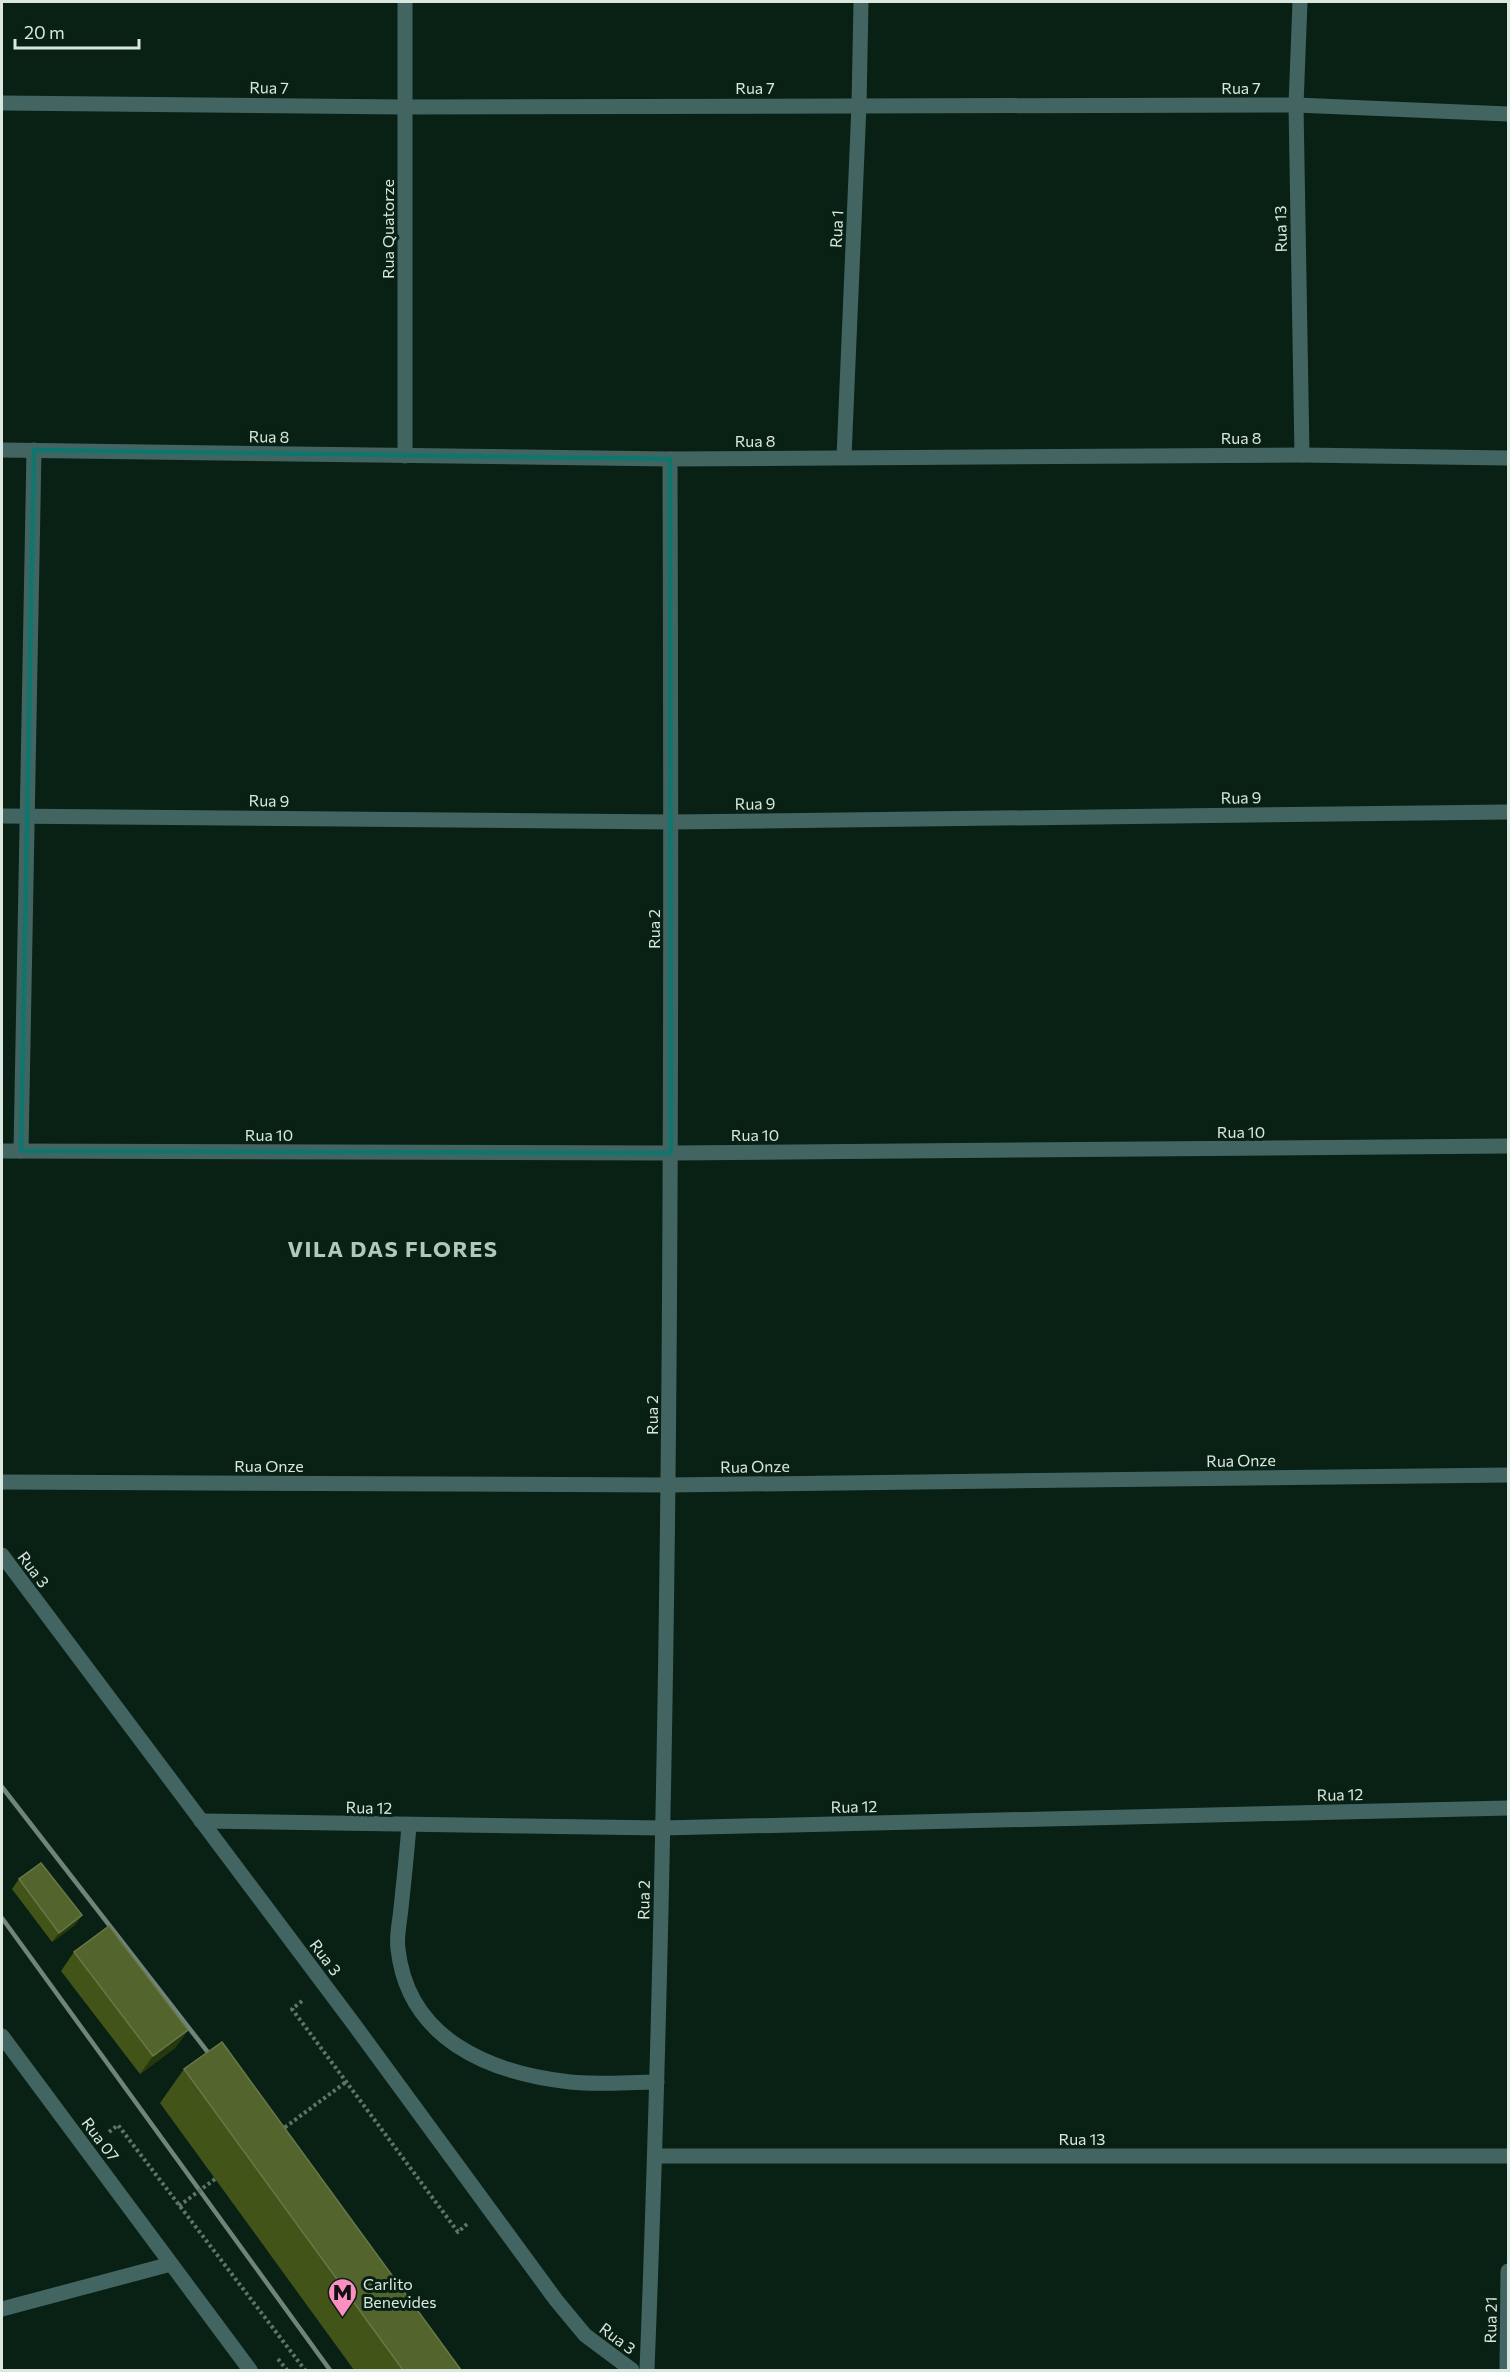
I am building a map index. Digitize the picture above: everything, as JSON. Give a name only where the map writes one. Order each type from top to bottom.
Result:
[{"type":"street","name":"Rua Quatorze","points":[[405,2],[405,456]]},
{"type":"street","name":"Rua 1","points":[[844,457],[860,105],[861,2]]},
{"type":"street","name":"Rua 13","points":[[1300,2],[1296,105],[1302,455]]},
{"type":"street","name":"Rua 7","points":[[2,103],[404,107],[1296,105],[1509,114]]},
{"type":"street","name":"Rua 8","points":[[2,450],[670,459],[1302,455],[1509,458]]},
{"type":"street","points":[[21,1151],[34,450]]},
{"type":"street","name":"Rua 2","points":[[647,2370],[656,2156],[669,1485],[670,459]]},
{"type":"street","name":"Rua 9","points":[[2,816],[671,822],[1509,812]]},
{"type":"street","name":"Rua 10","points":[[2,1151],[671,1153],[1509,1146]]},
{"type":"street","name":"Rua Onze","points":[[2,1482],[669,1485],[1509,1475]]},
{"type":"street","name":"Rua 3","points":[[2,1556],[353,2023],[556,2300],[585,2335],[632,2370]]},
{"type":"street","name":"Rua 12","points":[[201,1821],[662,1828],[1509,1808]]},
{"type":"street","points":[[409,1825],[397,1946],[404,1980],[418,2010],[444,2038],[475,2058],[520,2074],[572,2082],[657,2082]]},
{"type":"street","name":"Rua 07","points":[[2,2036],[250,2370]]},
{"type":"street","name":"Rua 13","points":[[656,2156],[1509,2156]]},
{"type":"street","points":[[2,2309],[171,2264]]},
{"type":"street","name":"Rua 21","points":[[1507,2370],[1509,2271]]},
{"type":"path","points":[[272,2137],[346,2082],[292,2009]]},
{"type":"path","points":[[118,2125],[305,2370]]},
{"type":"path","points":[[179,2206],[225,2172]]},
{"type":"highlighted area","points":[[34,450],[670,459],[671,1153],[21,1151]]},
{"type":"building","points":[[41,1863],[82,1915],[59,1933],[19,1879]]},
{"type":"building","points":[[109,1926],[188,2030],[153,2056],[74,1952]]},
{"type":"building","points":[[222,2042],[461,2370],[403,2370],[184,2069]]},
{"type":"railway","points":[[2,1787],[217,2064]]},
{"type":"railway","points":[[2,1918],[330,2370]]},
{"type":"place","name":"Carlito Benevides","points":[[342,2318]]},
{"type":"district","name":"VILA DAS FLORES","points":[[393,1248]]}]
